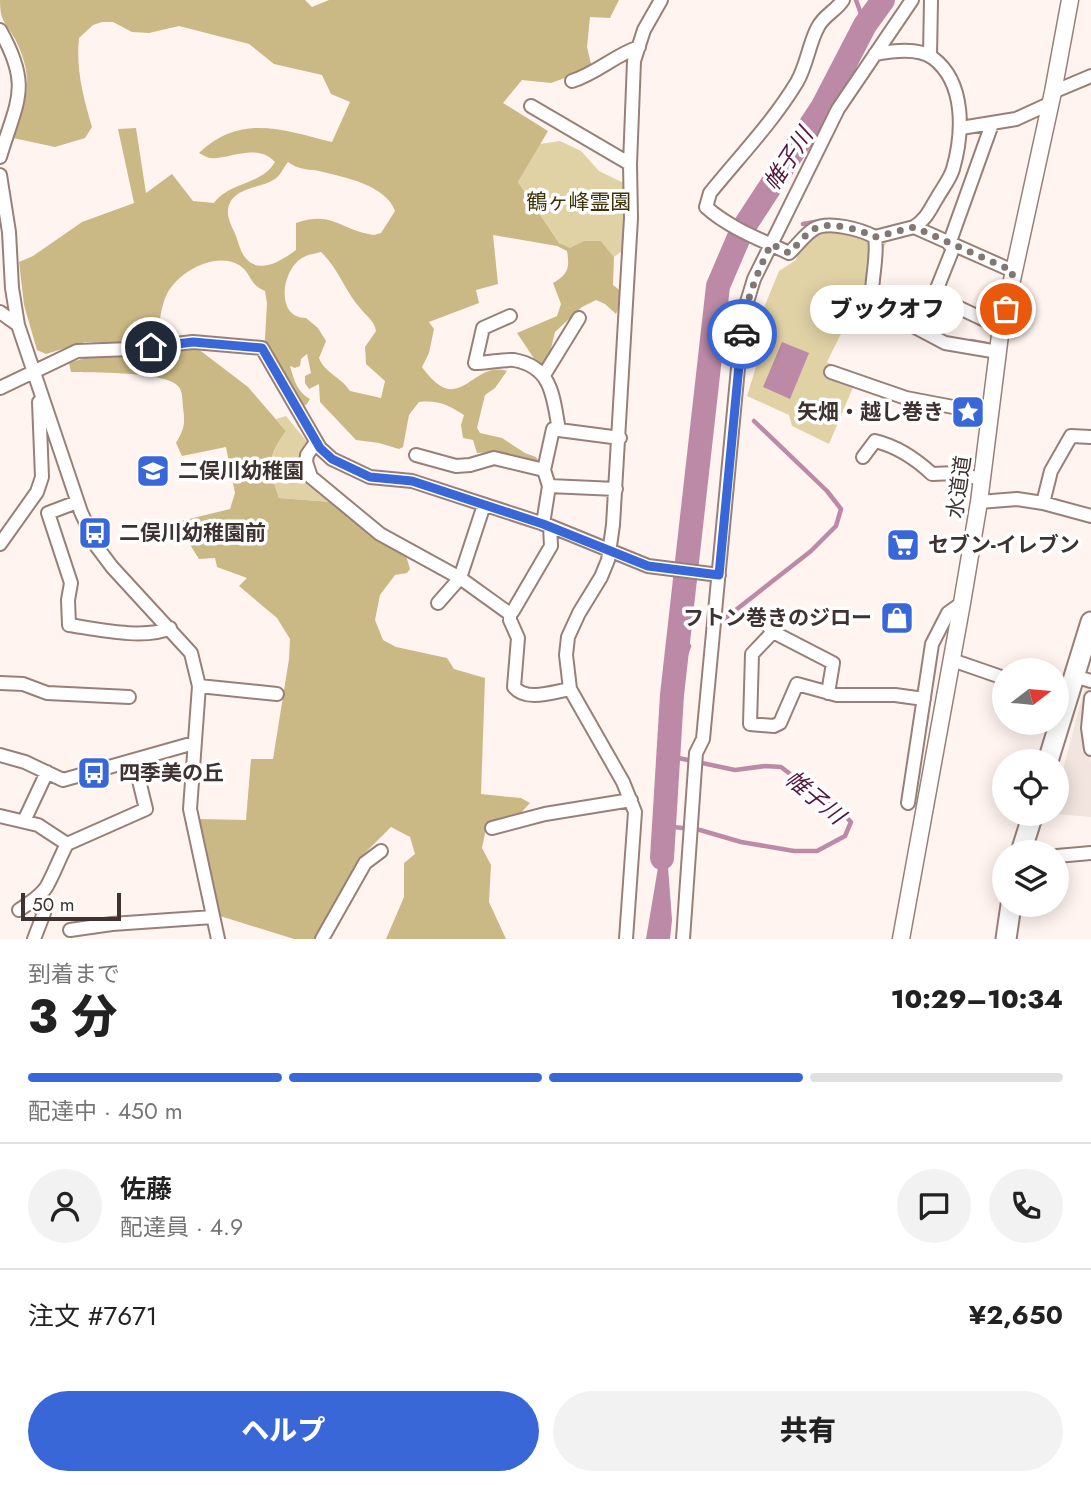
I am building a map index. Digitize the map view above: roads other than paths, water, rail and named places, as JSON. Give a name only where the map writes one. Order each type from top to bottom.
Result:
[{"type":"highway","points":[[1069,690],[1082,678],[1091,622]]},
{"type":"highway","points":[[1006,939],[1009,917]]},
{"type":"street","points":[[626,939],[635,812],[623,782],[570,689],[566,655],[568,637],[601,577],[610,549],[620,438],[632,218],[630,164],[635,61],[644,30],[662,0]]},
{"type":"street","points":[[843,0],[836,12],[829,14],[818,27],[799,79],[786,100],[710,193],[706,208],[758,239],[789,253],[815,228],[829,225],[880,236],[923,222],[952,171],[961,128],[957,93],[950,78],[930,56],[906,50],[875,54]]},
{"type":"street","points":[[682,939],[696,753],[703,739],[714,574],[743,315],[754,279],[838,109],[912,0]]},
{"type":"street","points":[[930,56],[931,0]]},
{"type":"street","name":"水道道","points":[[901,939],[962,603],[1002,328],[1070,0]]},
{"type":"street","points":[[0,30],[13,54],[20,85],[18,108],[0,157]]},
{"type":"street","points":[[572,81],[595,72],[623,53],[639,47]]},
{"type":"street","points":[[961,128],[1016,119],[1091,76]]},
{"type":"street","points":[[531,106],[630,164]]},
{"type":"street","points":[[992,124],[934,296],[1002,328]]},
{"type":"street","points":[[0,175],[9,232],[12,288],[18,325],[77,502],[97,547],[112,567],[191,653],[199,686],[190,809],[218,939]]},
{"type":"street","points":[[914,227],[1013,271]]},
{"type":"street","points":[[880,236],[872,295],[911,325],[945,344],[998,352]]},
{"type":"street","points":[[0,312],[18,325]]},
{"type":"street","points":[[510,316],[483,328],[475,363],[513,360],[540,371],[550,385],[559,430]]},
{"type":"street","points":[[544,375],[579,318]]},
{"type":"street","points":[[0,388],[77,351],[131,349],[193,342],[262,348],[316,442],[332,459],[370,477],[412,481],[547,525],[648,566],[714,574]]},
{"type":"street","points":[[831,372],[906,398],[990,414]]},
{"type":"street","points":[[0,544],[37,492],[42,477],[38,388]]},
{"type":"street","points":[[570,689],[527,696],[514,687],[518,638],[510,614],[551,546],[547,525],[549,486],[544,470],[553,429],[620,438]]},
{"type":"street","points":[[1043,503],[1051,471],[1071,436],[1091,437]]},
{"type":"street","points":[[863,457],[875,441],[921,464],[932,474],[956,473],[981,479]]},
{"type":"street","points":[[316,442],[307,455],[306,462],[311,477],[380,534],[460,578],[510,614]]},
{"type":"street","points":[[416,455],[456,466],[494,458],[544,470]]},
{"type":"street","points":[[549,486],[616,489]]},
{"type":"street","points":[[978,502],[1017,499],[1091,516]]},
{"type":"street","points":[[77,502],[48,513],[71,583],[68,600],[69,625],[120,632],[160,633],[170,628]]},
{"type":"street","points":[[439,603],[460,578],[484,505]]},
{"type":"street","points":[[908,803],[932,644],[948,613],[962,603]]},
{"type":"street","points":[[764,621],[774,632],[833,663],[828,693]]},
{"type":"street","points":[[774,632],[752,654],[750,724],[774,726],[780,723],[797,684],[837,695],[895,695],[924,699]]},
{"type":"street","points":[[952,660],[992,674]]},
{"type":"street","points":[[0,683],[23,684],[47,693],[129,697]]},
{"type":"street","points":[[199,686],[277,694]]},
{"type":"street","points":[[1091,698],[1091,749]]},
{"type":"street","points":[[0,755],[25,762],[63,780],[194,743]]},
{"type":"street","points":[[19,910],[34,900],[48,885],[67,844],[146,809],[134,760]]},
{"type":"street","points":[[24,821],[47,772]]},
{"type":"street","points":[[492,828],[545,814],[631,800]]},
{"type":"street","points":[[0,817],[38,825],[67,844]]},
{"type":"street","points":[[1069,854],[1090,850]]},
{"type":"street","points":[[323,939],[365,863],[381,851]]},
{"type":"street","points":[[34,900],[44,913],[34,939]]},
{"type":"street","points":[[70,930],[112,924],[213,917]]},
{"type":"waterway","points":[[856,0],[865,25]]},
{"type":"waterway","name":"帷子川","points":[[662,858],[672,695],[718,286],[742,230],[823,106],[865,25],[883,0]]},
{"type":"waterway","points":[[803,224],[820,221]]},
{"type":"waterway","name":"帷子川","points":[[714,326],[716,363]]},
{"type":"waterway","points":[[971,341],[987,344]]},
{"type":"waterway","name":"帷子川","points":[[723,620],[811,551],[836,526],[841,509],[827,491],[754,421]]},
{"type":"waterway","name":"帷子川","points":[[672,695],[689,646]]},
{"type":"waterway","name":"帷子川","points":[[665,826],[700,830],[741,842],[794,851],[817,851],[845,836],[851,822],[781,767],[735,770],[669,756]]},
{"type":"place","name":"ブックオフ","points":[[1006,309]]},
{"type":"place","name":"矢畑・越し巻き","points":[[968,412]]},
{"type":"place","name":"二俣川幼稚園","points":[[153,471]]},
{"type":"place","name":"二俣川幼稚園前","points":[[95,533]]},
{"type":"place","name":"セブン-イレブン","points":[[903,545]]},
{"type":"place","name":"フトン巻きのジロー","points":[[897,618]]},
{"type":"place","name":"四季美の丘","points":[[94,773]]},
{"type":"park label","name":"鶴ヶ峰霊園","points":[[579,202]]}]
